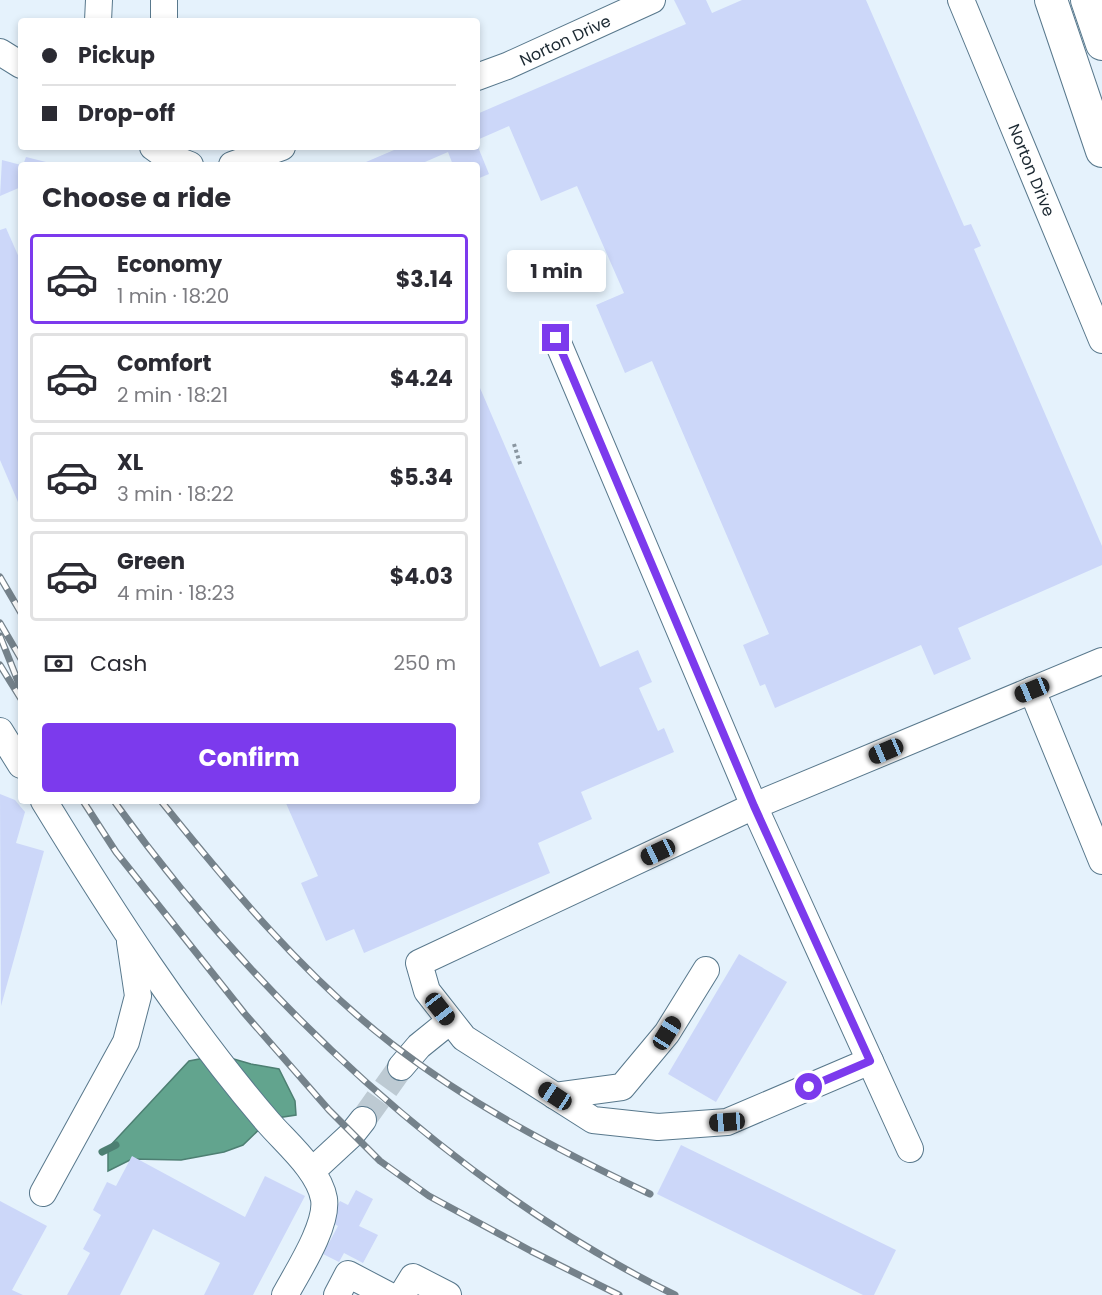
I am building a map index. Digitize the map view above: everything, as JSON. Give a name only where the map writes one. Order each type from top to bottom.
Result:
[{"type":"main road","points":[[1051,0],[1102,151]]},
{"type":"main road","points":[[1088,0],[1102,45]]},
{"type":"street","points":[[98,18],[99,0]]},
{"type":"street","points":[[164,0],[164,18]]},
{"type":"street","name":"Norton Drive","points":[[480,76],[507,66],[652,0]]},
{"type":"street","name":"Norton Drive","points":[[961,0],[1102,340]]},
{"type":"street","points":[[0,52],[18,63]]},
{"type":"street","points":[[160,150],[184,162]]},
{"type":"street","points":[[240,162],[274,150]]},
{"type":"street","points":[[556,338],[754,806],[910,1149]]},
{"type":"street","points":[[870,1061],[727,1122],[658,1127],[593,1120],[464,1038],[427,991],[419,963],[754,806],[1102,661]]},
{"type":"street","points":[[1032,690],[1102,861]]},
{"type":"street","points":[[0,731],[18,760]]},
{"type":"street","points":[[46,804],[130,936],[211,1053],[312,1172],[324,1199],[321,1221],[285,1295]]},
{"type":"street","points":[[43,1193],[126,1042],[138,996],[130,936]]},
{"type":"street","points":[[555,1096],[622,1087],[667,1033],[706,970]]},
{"type":"street","points":[[401,1067],[419,1046],[450,1021]]},
{"type":"street","points":[[312,1172],[352,1134],[363,1120]]},
{"type":"street","points":[[337,1295],[348,1274],[388,1295]]},
{"type":"street","points":[[402,1295],[413,1277],[448,1295]]},
{"type":"path","points":[[513,444],[521,468]]},
{"type":"shaded area","points":[[220,1055],[279,1069],[295,1101],[296,1115],[270,1119],[243,1145],[224,1152],[181,1160],[132,1159],[108,1171],[108,1148],[189,1061]]},
{"type":"building","points":[[674,0],[706,0],[712,13],[742,0],[866,0],[964,226],[971,224],[981,246],[974,249],[1102,546],[1102,565],[958,628],[971,659],[934,675],[921,645],[775,708],[765,684],[760,686],[743,645],[769,634],[652,361],[625,373],[596,305],[624,293],[577,186],[541,201],[509,126],[480,139],[480,113],[686,24]]},
{"type":"building","points":[[394,150],[479,150],[489,174],[480,178],[480,162],[452,162],[448,152],[425,162],[366,162]]},
{"type":"building","points":[[26,157],[46,162],[24,162]]},
{"type":"building","points":[[2,160],[18,164],[18,188],[0,196]]},
{"type":"building","points":[[6,228],[18,255],[18,502],[0,460],[0,230]]},
{"type":"building","points":[[480,388],[600,667],[638,650],[652,682],[639,688],[658,731],[664,728],[674,752],[581,792],[592,819],[538,843],[550,873],[364,953],[354,929],[326,941],[301,883],[318,876],[286,804],[480,804]]},
{"type":"building","points":[[0,794],[15,800],[25,812],[16,843],[44,851],[1,1006]]},
{"type":"building","points":[[739,954],[787,982],[716,1102],[668,1074]]},
{"type":"building","points":[[681,1145],[896,1250],[874,1295],[863,1295],[657,1194]]},
{"type":"building","points":[[132,1156],[245,1217],[265,1176],[305,1196],[253,1295],[204,1295],[220,1263],[153,1229],[120,1295],[67,1295],[90,1253],[83,1249],[101,1215],[93,1210],[107,1182],[116,1186]]},
{"type":"building","points":[[356,1190],[373,1199],[359,1226],[378,1235],[363,1263],[344,1253],[339,1262],[323,1254],[338,1226],[329,1221],[340,1201],[348,1205]]},
{"type":"building","points":[[0,1201],[47,1226],[12,1290],[23,1295],[0,1295]]},
{"type":"waterway","points":[[102,1152],[116,1145]]},
{"type":"tunnel","points":[[363,1120],[401,1067]]},
{"type":"railway","points":[[0,577],[18,608]]},
{"type":"railway","points":[[0,623],[18,654]]},
{"type":"railway","points":[[0,636],[18,681]]},
{"type":"railway","points":[[0,665],[18,694]]},
{"type":"railway","points":[[85,804],[116,852],[245,1014],[329,1110],[380,1161],[429,1196],[619,1295]]},
{"type":"railway","points":[[116,804],[170,875],[231,947],[296,1016],[366,1082],[439,1143],[515,1200],[594,1251],[675,1295]]},
{"type":"railway","points":[[163,804],[241,898],[298,960],[359,1017],[392,1044],[453,1087],[517,1126],[650,1194]]},
{"type":"route","points":[[556,338],[754,806],[870,1061],[809,1087]]}]
